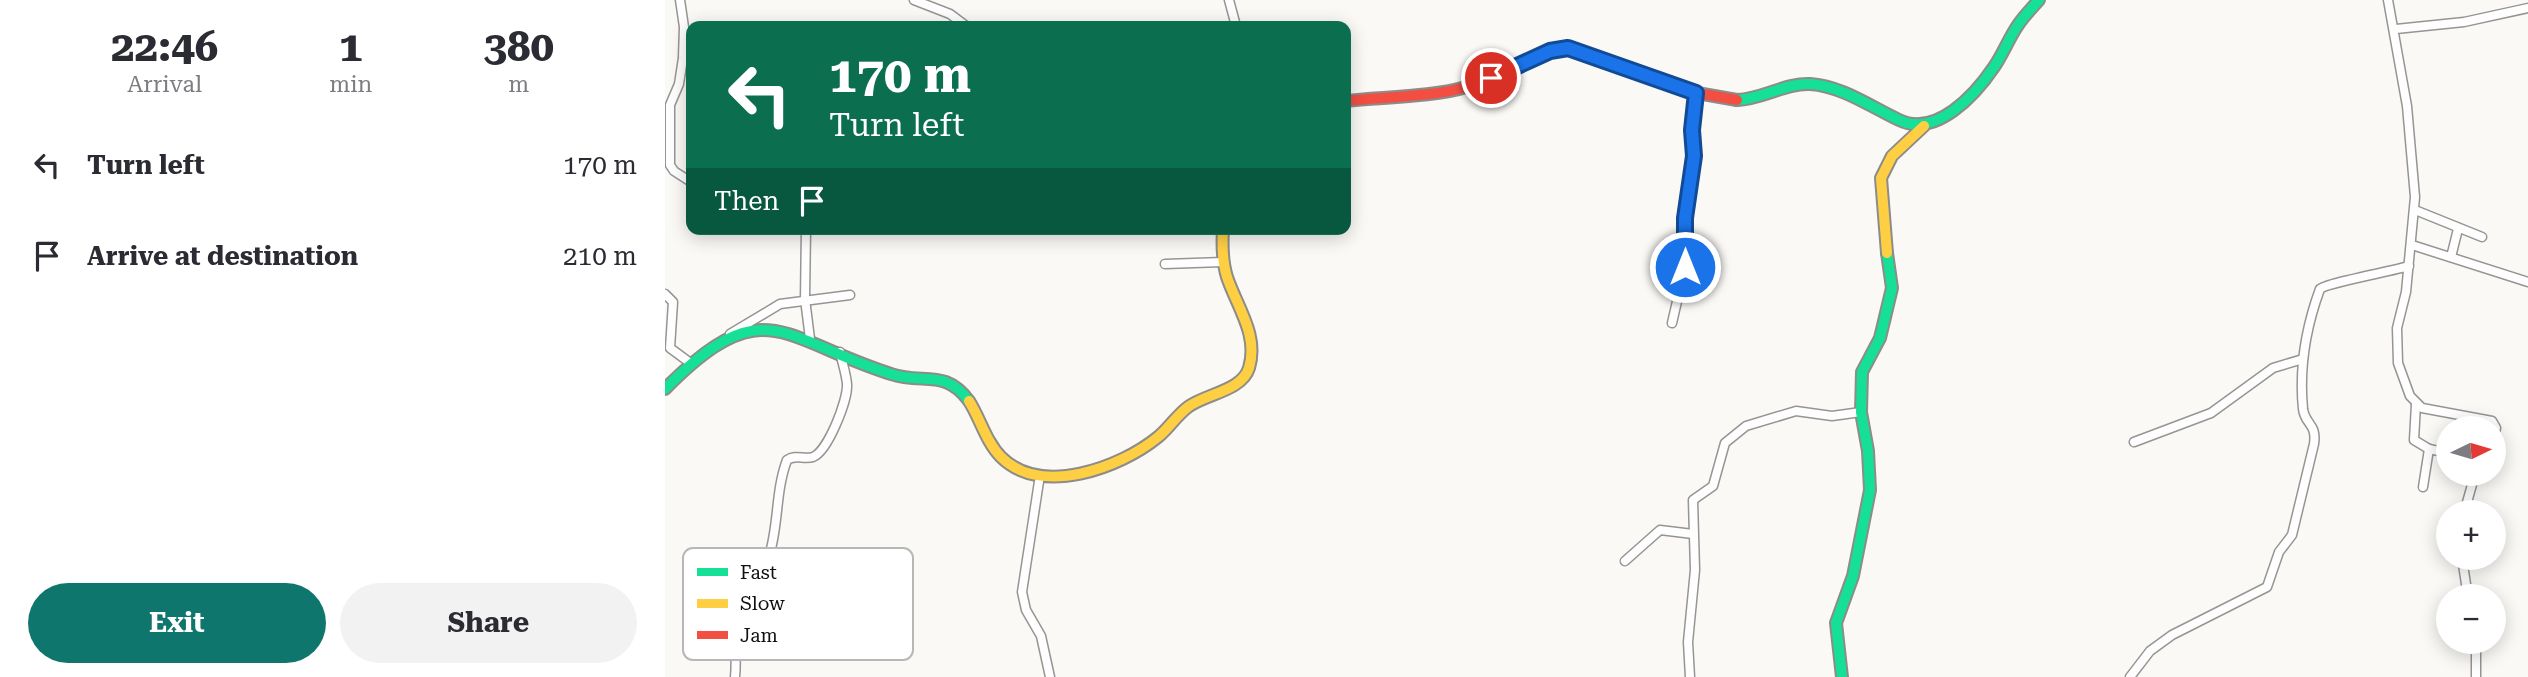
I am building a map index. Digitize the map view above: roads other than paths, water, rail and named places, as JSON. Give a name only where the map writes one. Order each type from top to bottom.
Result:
[{"type":"street","points":[[680,0],[684,27],[682,65],[680,84],[670,105],[667,132],[671,169],[686,179]]},
{"type":"street","points":[[914,0],[950,14],[959,21]]},
{"type":"street","points":[[1230,0],[1235,21]]},
{"type":"street","points":[[1842,677],[1837,616],[1853,576],[1870,490],[1861,412],[1861,372],[1879,338],[1892,288],[1882,214],[1881,178],[1892,156],[1924,126],[1944,117],[1977,89],[1995,66],[2018,25],[2039,0]]},
{"type":"street","points":[[2388,0],[2396,29],[2407,111],[2415,210],[2409,266],[2396,341],[2397,363],[2416,404],[2414,440],[2436,450]]},
{"type":"street","points":[[2396,29],[2464,22],[2528,8]]},
{"type":"street","points":[[1351,100],[1462,88],[1507,72],[1550,51],[1568,48],[1696,93],[1748,100],[1769,96],[1795,84],[1813,84],[1853,96],[1903,122],[1924,126]]},
{"type":"street","points":[[1672,323],[1685,267],[1685,218],[1694,156],[1692,130],[1696,93]]},
{"type":"street","points":[[2415,210],[2482,237]]},
{"type":"street","points":[[2451,257],[2458,229]]},
{"type":"street","points":[[806,235],[805,299],[810,339]]},
{"type":"street","points":[[730,334],[760,329],[810,339],[897,377],[936,379],[952,384],[962,393],[999,455],[1012,465],[1040,475],[1078,473],[1116,462],[1155,439],[1179,414],[1203,397],[1235,385],[1244,378],[1252,354],[1250,328],[1223,262],[1223,235]]},
{"type":"street","points":[[2411,245],[2528,282]]},
{"type":"street","points":[[1165,264],[1223,262]]},
{"type":"street","points":[[2130,677],[2150,650],[2172,635],[2267,587],[2279,552],[2292,535],[2314,444],[2315,428],[2303,411],[2303,359],[2314,306],[2323,286],[2378,276],[2409,266]]},
{"type":"street","points":[[665,294],[673,302],[667,347],[689,362]]},
{"type":"street","points":[[665,389],[689,362],[774,306],[805,299],[849,295]]},
{"type":"street","points":[[771,548],[775,505],[787,460],[794,456],[809,458],[820,452],[841,410],[847,384],[840,352]]},
{"type":"street","points":[[2134,442],[2211,413],[2273,368],[2303,359]]},
{"type":"street","points":[[2416,404],[2429,412],[2463,416]]},
{"type":"street","points":[[1690,677],[1688,642],[1694,586],[1694,498],[1713,486],[1725,443],[1742,429],[1797,411],[1832,416],[1861,412]]},
{"type":"street","points":[[2423,487],[2429,449]]},
{"type":"street","points":[[1040,475],[1022,592],[1026,610],[1041,636],[1050,677]]},
{"type":"street","points":[[1625,561],[1660,530],[1693,534]]},
{"type":"street","points":[[2476,654],[2476,677]]}]
